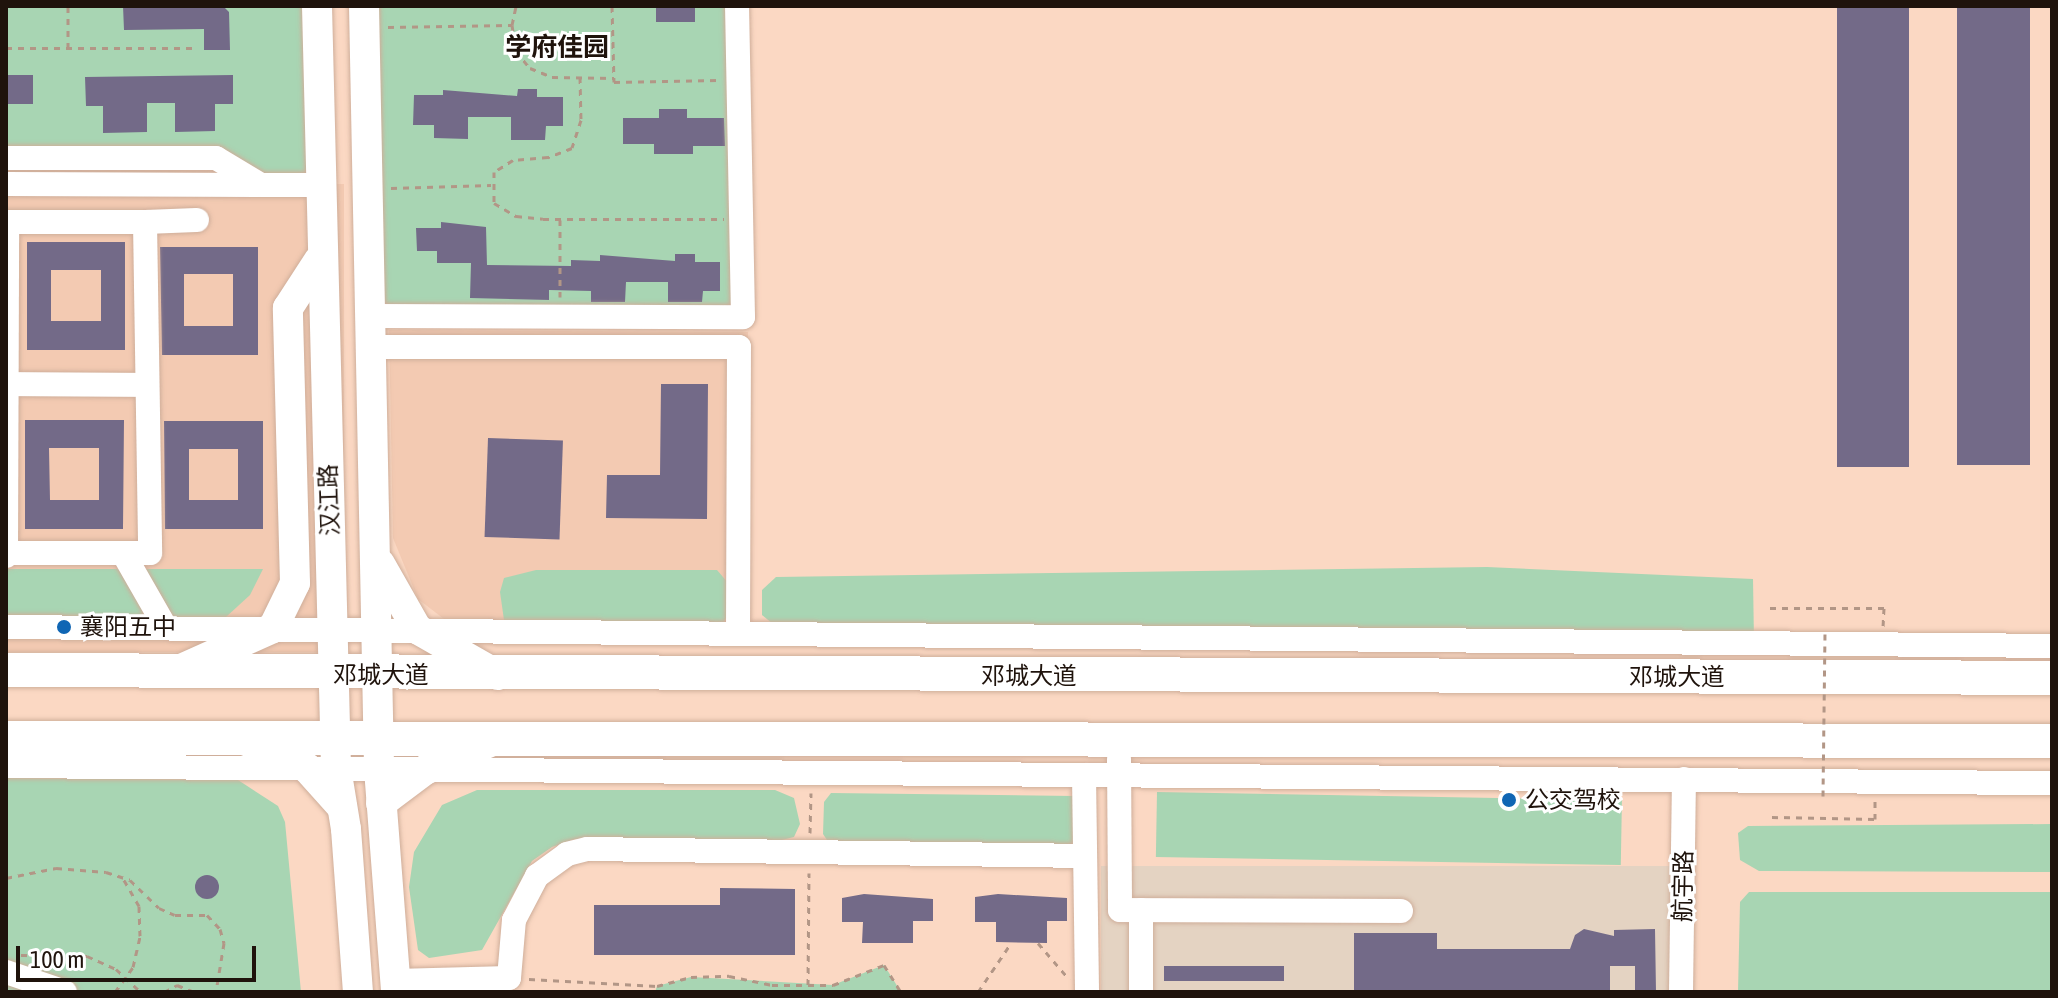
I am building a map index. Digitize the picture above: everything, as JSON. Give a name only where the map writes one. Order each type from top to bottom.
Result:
[{"type":"highway","name":"邓城大道","points":[[6,670],[500,676],[2052,678]]},
{"type":"highway","points":[[6,738],[221,748],[326,759],[494,740],[2052,741]]},
{"type":"main road","name":"汉江路","points":[[317,6],[319,260],[334,628],[326,759],[342,807],[358,992]]},
{"type":"main road","name":"汉江路","points":[[364,16],[379,629],[379,755],[396,987]]},
{"type":"main road","points":[[173,673],[273,628],[295,583],[288,308],[319,260]]},
{"type":"main road","points":[[377,559],[417,629],[500,676]]},
{"type":"main road","points":[[381,803],[425,770],[494,740]]},
{"type":"street","points":[[371,316],[743,317],[737,6]]},
{"type":"street","points":[[6,158],[216,158],[261,185]]},
{"type":"street","points":[[6,184],[319,185]]},
{"type":"street","points":[[145,222],[150,553],[6,554],[6,222],[197,220]]},
{"type":"street","points":[[372,347],[739,347],[738,632]]},
{"type":"street","points":[[6,384],[147,385]]},
{"type":"street","points":[[123,553],[166,628]]},
{"type":"street","points":[[6,627],[2052,646]]},
{"type":"street","points":[[1119,741],[1120,910],[1401,911]]},
{"type":"street","points":[[6,766],[221,748]]},
{"type":"street","points":[[379,755],[425,770],[2052,783]]},
{"type":"street","points":[[1084,775],[1087,988]]},
{"type":"street","name":"航宇路","points":[[1681,992],[1684,779]]},
{"type":"street","points":[[396,987],[482,985],[509,978],[514,920],[537,876],[567,854],[587,849],[1085,856]]},
{"type":"street","points":[[1141,910],[1141,992]]},
{"type":"street","points":[[8,965],[65,992]]},
{"type":"path","points":[[68,6],[68,48]]},
{"type":"path","points":[[516,6],[512,25],[516,51],[530,68],[552,77],[614,78]]},
{"type":"path","points":[[612,6],[614,82],[738,80]]},
{"type":"path","points":[[364,16],[512,25]]},
{"type":"path","points":[[6,48],[196,48]]},
{"type":"path","points":[[580,77],[581,120],[572,148],[548,157],[513,160],[494,172],[491,185],[494,203],[516,216],[560,219],[741,219]]},
{"type":"path","points":[[368,188],[491,185]]},
{"type":"path","points":[[560,219],[560,317]]},
{"type":"path","points":[[1770,608],[1884,608],[1883,628],[1870,628]]},
{"type":"path","points":[[1825,628],[1823,796],[1836,796]]},
{"type":"path","points":[[808,985],[812,773]]},
{"type":"path","points":[[1772,817],[1875,819],[1875,796],[1862,796]]},
{"type":"path","points":[[6,878],[56,868],[123,878],[159,908],[175,915],[207,915],[220,929],[224,943],[216,992]]},
{"type":"path","points":[[115,992],[126,978],[140,936],[139,906],[123,878]]},
{"type":"path","points":[[978,992],[1011,943]]},
{"type":"path","points":[[1038,943],[1066,978],[1087,988]]},
{"type":"path","points":[[8,965],[47,952],[87,956],[126,978],[141,992]]},
{"type":"path","points":[[509,978],[657,986],[691,977],[729,976],[772,985],[833,985],[884,965],[901,992]]},
{"type":"path","points":[[164,992],[177,985],[194,992]]},
{"type":"path","points":[[655,992],[657,986]]},
{"type":"shaded area","points":[[6,184],[344,184],[344,652],[6,652]]},
{"type":"shaded area","points":[[389,330],[748,332],[742,632],[486,630],[444,619],[418,599],[393,538]]},
{"type":"shaded area","points":[[1101,866],[1683,866],[1683,992],[1101,992]]},
{"type":"green space","points":[[6,6],[317,6],[319,185],[261,185],[216,158],[6,160]]},
{"type":"green space","points":[[363,6],[737,6],[737,316],[363,316]]},
{"type":"green space","points":[[1487,567],[1753,579],[1754,643],[784,633],[762,615],[762,590],[776,577]]},
{"type":"green space","points":[[6,569],[263,569],[250,595],[214,628],[6,627]]},
{"type":"green space","points":[[536,570],[717,570],[729,584],[729,612],[719,632],[504,620],[500,592],[504,578]]},
{"type":"green space","points":[[6,778],[238,780],[278,806],[285,822],[301,992],[6,992]]},
{"type":"green space","points":[[477,790],[775,790],[794,798],[800,824],[794,837],[774,842],[575,839],[552,847],[532,861],[482,950],[429,958],[418,950],[409,887],[414,852],[442,805]]},
{"type":"green space","points":[[1157,792],[1622,800],[1621,865],[1156,857]]},
{"type":"green space","points":[[831,793],[1074,796],[1073,846],[829,843],[823,834],[824,802]]},
{"type":"green space","points":[[2052,824],[2052,872],[1759,871],[1740,860],[1738,833],[1748,826]]},
{"type":"green space","points":[[1749,892],[2052,892],[2052,992],[1738,992],[1740,902]]},
{"type":"green space","points":[[884,965],[901,992],[655,992],[657,986],[691,977],[833,985]]},
{"type":"building","points":[[123,6],[223,6],[229,12],[230,50],[204,50],[204,29],[124,30]]},
{"type":"building","points":[[656,6],[695,6],[695,22],[656,22]]},
{"type":"building","points":[[1837,6],[1909,6],[1909,467],[1837,467]]},
{"type":"building","points":[[1957,6],[2030,6],[2030,465],[1957,465]]},
{"type":"building","points":[[6,75],[33,75],[33,104],[6,104]]},
{"type":"building","points":[[233,75],[233,104],[215,104],[215,131],[175,132],[175,103],[147,103],[147,132],[103,133],[103,106],[86,106],[85,77]]},
{"type":"building","points":[[518,89],[537,89],[537,97],[563,97],[563,126],[546,126],[545,140],[511,140],[511,117],[468,117],[468,139],[434,138],[434,125],[413,125],[414,95],[443,95],[443,90],[517,96]]},
{"type":"building","points":[[659,109],[687,109],[687,118],[724,118],[725,146],[693,146],[693,154],[654,154],[654,144],[623,144],[623,118],[659,118]]},
{"type":"building","points":[[441,222],[486,227],[487,265],[571,266],[571,260],[600,261],[600,255],[675,261],[675,254],[695,254],[695,262],[720,262],[720,291],[703,291],[702,302],[668,302],[668,282],[626,282],[625,302],[591,302],[591,291],[549,290],[549,300],[470,298],[471,263],[437,263],[437,251],[417,251],[416,228],[441,228]]},
{"type":"building","points":[[27,242],[125,242],[125,350],[27,350]],"holes":[[[51,270],[101,270],[101,321],[51,321]]]},
{"type":"building","points":[[160,247],[258,247],[258,355],[162,355]],"holes":[[[184,274],[233,274],[233,326],[184,326]]]},
{"type":"building","points":[[661,384],[708,384],[707,519],[606,518],[607,475],[660,475]]},
{"type":"building","points":[[25,420],[124,420],[123,529],[25,529]],"holes":[[[49,448],[99,448],[99,500],[50,500]]]},
{"type":"building","points":[[164,421],[263,421],[263,529],[165,529]],"holes":[[[189,449],[238,449],[238,500],[189,500]]]},
{"type":"building","points":[[488,438],[563,441],[559,540],[485,537]]},
{"type":"building","points":[[207,875],[216,878],[219,887],[216,896],[207,899],[198,896],[195,887],[198,878]]},
{"type":"building","points":[[720,888],[795,889],[795,955],[594,955],[594,905],[720,905]]},
{"type":"building","points":[[864,894],[933,899],[933,921],[913,921],[913,943],[862,943],[863,922],[842,922],[842,898]]},
{"type":"building","points":[[998,894],[1067,898],[1067,921],[1047,921],[1047,943],[996,942],[996,922],[975,922],[975,897]]},
{"type":"building","points":[[1584,929],[1614,936],[1614,930],[1655,929],[1656,992],[1635,992],[1635,966],[1610,966],[1610,992],[1354,992],[1354,933],[1437,933],[1437,949],[1570,949],[1575,935]]},
{"type":"building","points":[[1164,966],[1284,966],[1284,981],[1164,981]]},
{"type":"place","name":"襄阳五中","points":[[64,627]]},
{"type":"place","name":"公交驾校","points":[[1509,800]]},
{"type":"district","name":"学府佳园","points":[[557,48]]}]
